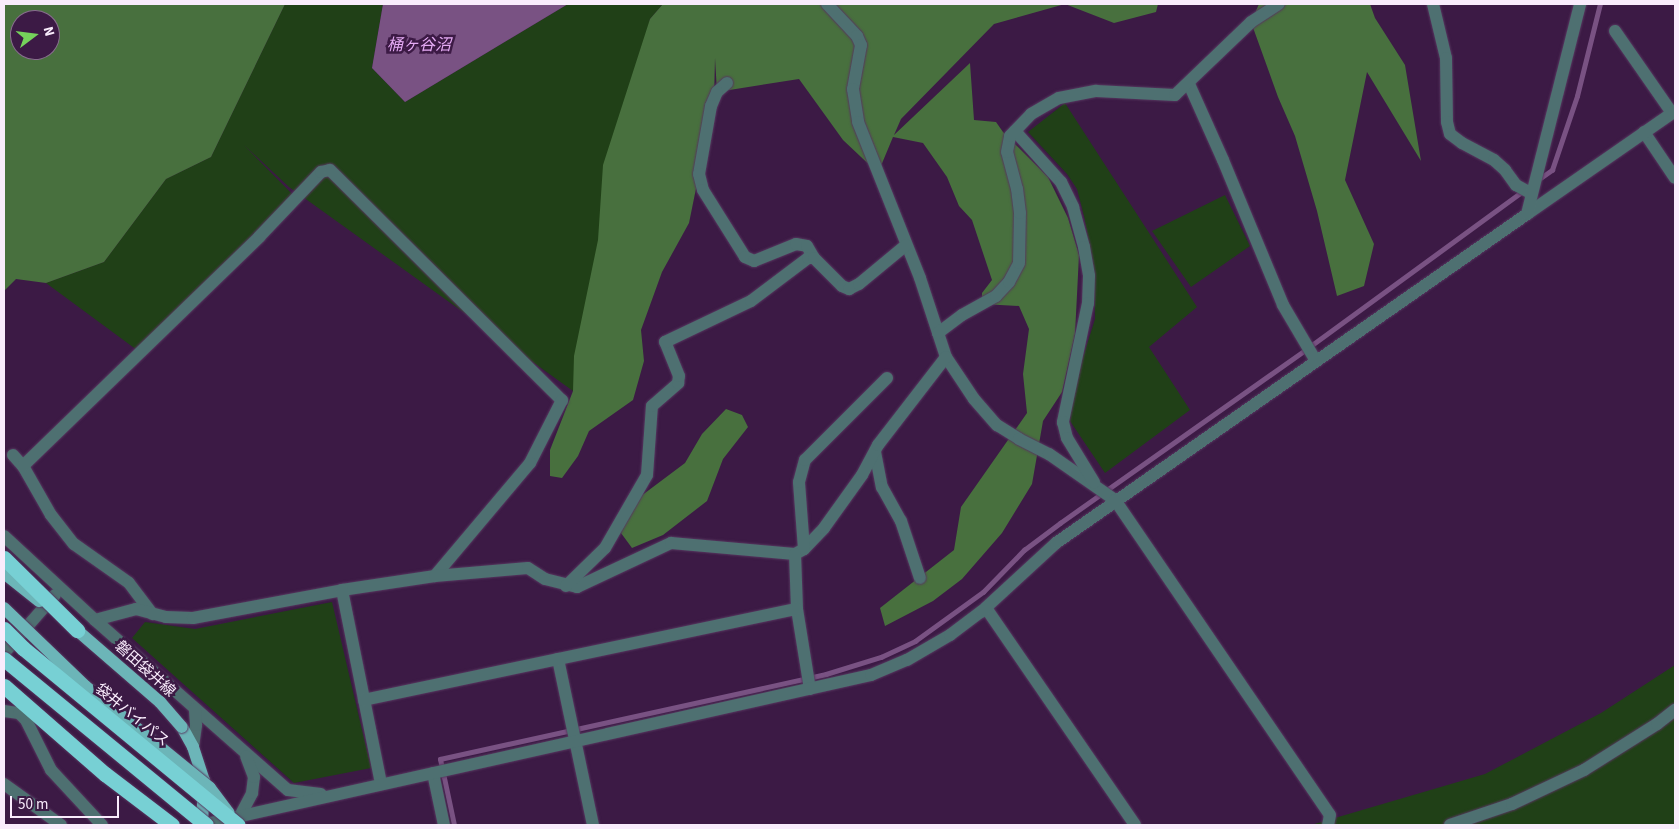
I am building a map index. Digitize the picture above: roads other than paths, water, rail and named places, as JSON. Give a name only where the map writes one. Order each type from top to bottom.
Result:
[{"type":"highway","points":[[4,558],[77,630]]},
{"type":"highway","name":"袋井バイパス","points":[[4,629],[23,648],[239,822]]},
{"type":"highway","points":[[4,659],[203,825]]},
{"type":"highway","points":[[4,686],[104,774],[172,825]]},
{"type":"main road","name":"磐田袋井線","points":[[4,573],[77,630],[160,702],[182,727],[193,747],[204,780],[203,825]]},
{"type":"main road","points":[[4,608],[85,686],[210,788],[239,822]]},
{"type":"street","points":[[827,4],[857,36],[861,45],[853,89],[858,122],[920,278],[946,357],[974,399],[997,425],[1019,439],[1049,454],[1114,500],[1330,815],[1328,825]]},
{"type":"street","points":[[938,333],[996,296],[1009,282],[1018,263],[1020,213],[1017,189],[1007,152],[1010,136],[1031,114],[1052,101],[1072,94],[1096,91],[1175,94],[1189,84],[1251,22],[1279,4]]},
{"type":"street","points":[[1433,4],[1446,58],[1447,122],[1450,134],[1462,143],[1494,160],[1516,185],[1532,194]]},
{"type":"street","points":[[1527,214],[1580,4]]},
{"type":"street","points":[[203,825],[239,822],[330,796],[381,784],[871,675],[908,660],[950,635],[986,608],[1056,543],[1114,500],[1674,112],[1615,32]]},
{"type":"street","points":[[727,83],[717,92],[711,106],[699,174],[703,190],[745,257],[754,261],[796,244],[806,246],[814,258],[842,286],[849,289],[859,284],[906,245]]},
{"type":"street","points":[[1189,84],[1223,160],[1282,305],[1316,361]]},
{"type":"street","points":[[1014,131],[1061,182],[1073,207],[1084,247],[1089,276],[1088,303],[1063,422],[1067,438],[1097,488]]},
{"type":"street","points":[[1644,132],[1675,178]]},
{"type":"street","points":[[23,466],[259,237],[321,172],[330,170],[562,400],[530,463],[435,576]]},
{"type":"street","points":[[566,586],[605,548],[647,475],[652,406],[678,383],[679,376],[665,342],[751,301],[800,262],[808,258],[814,258]]},
{"type":"street","points":[[95,620],[136,609],[152,614],[193,618],[342,590],[435,576],[528,568],[545,579],[566,586],[577,587],[671,543],[799,552],[824,528],[862,475],[875,452],[946,357]]},
{"type":"street","points":[[810,689],[796,609],[799,552],[799,482],[805,460],[887,378]]},
{"type":"street","points":[[875,452],[882,487],[901,521],[920,578]]},
{"type":"street","points":[[14,455],[23,466],[51,515],[74,544],[129,584],[152,614]]},
{"type":"street","points":[[4,536],[60,589],[288,790],[330,796]]},
{"type":"street","points":[[4,653],[60,589]]},
{"type":"street","points":[[342,590],[381,784]]},
{"type":"street","points":[[986,608],[1135,825]]},
{"type":"street","points":[[364,700],[796,609]]},
{"type":"street","points":[[558,659],[593,825]]},
{"type":"street","points":[[193,747],[196,725],[195,709]]},
{"type":"street","points":[[1450,825],[1512,804],[1584,770],[1657,724],[1675,710]]},
{"type":"street","points":[[4,711],[18,713],[26,720],[51,770],[102,825]]},
{"type":"street","points":[[239,822],[252,792],[254,777],[245,753]]},
{"type":"street","points":[[433,773],[444,825]]},
{"type":"street","points":[[4,784],[61,825]]},
{"type":"water","name":"桶ヶ谷沼","points":[[383,4],[568,4],[405,102],[372,68]]},
{"type":"waterway","points":[[1539,179],[1552,170],[1577,96],[1600,4]]},
{"type":"waterway","points":[[454,825],[440,759],[826,674],[881,657],[915,641],[983,592],[1024,550],[1060,523],[1305,350],[1523,191]]}]
